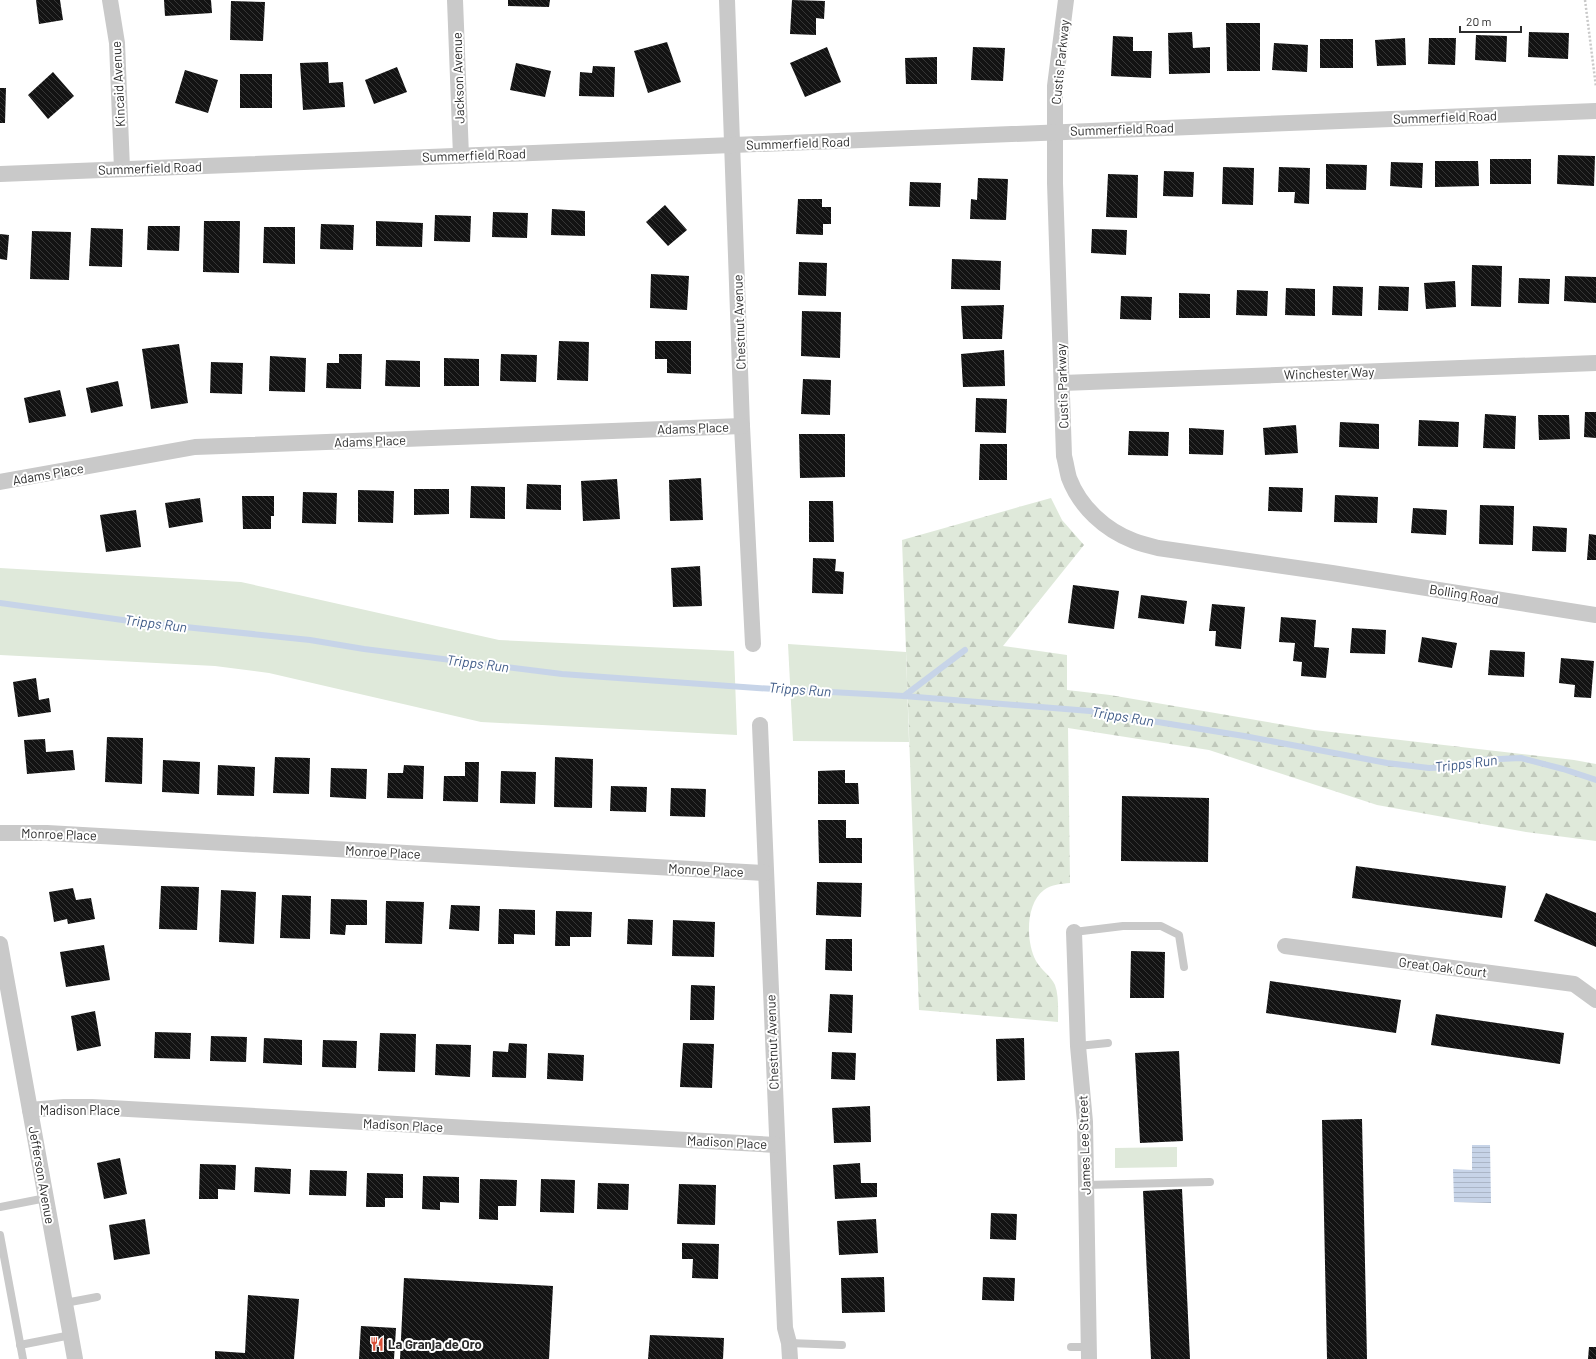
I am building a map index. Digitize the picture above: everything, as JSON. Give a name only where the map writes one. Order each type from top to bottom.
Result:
[{"type":"street","name":"Kincaid Avenue","points":[[110,0],[117,43],[122,169]]},
{"type":"street","name":"Jackson Avenue","points":[[455,0],[461,156]]},
{"type":"street","name":"Chestnut Avenue","points":[[727,0],[742,426],[753,644]]},
{"type":"street","name":"Custis Parkway","points":[[1066,0],[1055,86],[1055,183],[1064,456],[1069,478],[1079,498],[1092,514],[1110,529],[1134,541],[1158,548],[1332,573]]},
{"type":"street","name":"Summerfield Road","points":[[0,174],[1596,111]]},
{"type":"street","name":"Winchester Way","points":[[1062,383],[1596,363]]},
{"type":"street","name":"Adams Place","points":[[0,482],[195,447],[742,426]]},
{"type":"street","name":"Bolling Road","points":[[1332,573],[1596,615]]},
{"type":"street","name":"Chestnut Avenue","points":[[760,725],[776,1145],[785,1328],[790,1351]]},
{"type":"street","name":"Monroe Place","points":[[0,833],[47,833],[766,873]]},
{"type":"street","name":"James Lee Street","points":[[1074,932],[1078,1046],[1085,1122],[1089,1353]]},
{"type":"street","name":"Jefferson Avenue","points":[[0,944],[75,1359]]},
{"type":"street","name":"Great Oak Court","points":[[1285,946],[1574,984],[1596,1000]]},
{"type":"street","name":"Madison Place","points":[[30,1110],[64,1107],[92,1107],[776,1145]]},
{"type":"lane","points":[[1074,932],[1123,926],[1161,926],[1179,935],[1184,967]]},
{"type":"lane","points":[[1078,1046],[1108,1043]]},
{"type":"lane","points":[[1086,1185],[1210,1182]]},
{"type":"lane","points":[[0,1207],[46,1198]]},
{"type":"lane","points":[[0,1235],[22,1359]]},
{"type":"lane","points":[[66,1303],[97,1296]]},
{"type":"lane","points":[[20,1345],[71,1335]]},
{"type":"lane","points":[[790,1351],[842,1345]]},
{"type":"lane","points":[[1071,1347],[1089,1353]]},
{"type":"path","points":[[1585,0],[1596,87]]},
{"type":"green space","points":[[1051,498],[1062,520],[1084,545],[1003,646],[1067,655],[1067,690],[1110,695],[1314,730],[1574,760],[1596,764],[1596,841],[1526,832],[1377,805],[1209,750],[1068,728],[1070,883],[1053,885],[1044,890],[1038,896],[1033,904],[1029,924],[1030,944],[1036,961],[1055,985],[1058,1004],[1058,1022],[919,1010],[902,540]]},
{"type":"green space","points":[[0,568],[241,582],[499,640],[734,651],[737,735],[481,722],[269,673],[215,666],[0,655]]},
{"type":"green space","points":[[788,644],[906,652],[909,742],[793,741]]},
{"type":"green space","points":[[1177,1147],[1177,1167],[1115,1168],[1115,1148]]},
{"type":"water","points":[[1472,1145],[1490,1145],[1491,1203],[1454,1202],[1453,1169],[1472,1170]]},
{"type":"building","points":[[36,0],[60,0],[63,20],[39,24]]},
{"type":"building","points":[[164,0],[211,0],[212,13],[165,16]]},
{"type":"building","points":[[508,0],[550,0],[549,7],[508,6]]},
{"type":"building","points":[[792,0],[825,1],[824,19],[816,18],[816,35],[790,34]]},
{"type":"building","points":[[231,1],[265,2],[263,41],[230,40]]},
{"type":"building","points":[[1226,23],[1260,23],[1260,71],[1227,71]]},
{"type":"building","points":[[1192,32],[1193,48],[1210,47],[1210,73],[1169,74],[1168,33]]},
{"type":"building","points":[[1529,32],[1569,33],[1568,59],[1528,57]]},
{"type":"building","points":[[1476,35],[1507,36],[1506,62],[1475,60]]},
{"type":"building","points":[[1113,36],[1133,37],[1133,51],[1152,51],[1151,78],[1111,76]]},
{"type":"building","points":[[1405,38],[1406,65],[1377,66],[1375,40]]},
{"type":"building","points":[[1429,38],[1456,38],[1455,65],[1428,64]]},
{"type":"building","points":[[1320,39],[1353,39],[1353,68],[1320,68]]},
{"type":"building","points":[[667,42],[681,82],[648,93],[634,51]]},
{"type":"building","points":[[1274,43],[1308,45],[1307,72],[1272,70]]},
{"type":"building","points":[[827,47],[841,82],[805,97],[790,63]]},
{"type":"building","points":[[973,47],[1005,48],[1003,81],[971,80]]},
{"type":"building","points":[[937,57],[937,84],[906,84],[905,58]]},
{"type":"building","points":[[328,62],[329,83],[343,82],[345,107],[303,110],[300,63]]},
{"type":"building","points":[[516,63],[551,71],[545,97],[510,90]]},
{"type":"building","points":[[593,66],[615,67],[614,97],[579,96],[580,72],[592,73]]},
{"type":"building","points":[[397,67],[407,92],[374,104],[365,80]]},
{"type":"building","points":[[185,70],[218,80],[208,113],[175,103]]},
{"type":"building","points":[[53,72],[74,96],[48,119],[28,95]]},
{"type":"building","points":[[240,74],[272,74],[272,108],[240,108]]},
{"type":"building","points":[[0,88],[6,88],[5,123],[0,123]]},
{"type":"building","points":[[1558,155],[1595,156],[1594,186],[1557,184]]},
{"type":"building","points":[[1490,159],[1531,159],[1531,184],[1490,184]]},
{"type":"building","points":[[1435,161],[1478,161],[1479,186],[1435,187]]},
{"type":"building","points":[[1391,162],[1423,163],[1422,188],[1390,186]]},
{"type":"building","points":[[1326,164],[1367,165],[1366,190],[1326,189]]},
{"type":"building","points":[[1223,167],[1254,168],[1253,205],[1222,204]]},
{"type":"building","points":[[1279,167],[1310,168],[1309,204],[1294,203],[1295,192],[1278,192]]},
{"type":"building","points":[[1164,171],[1194,172],[1193,197],[1163,196]]},
{"type":"building","points":[[1108,174],[1138,175],[1137,218],[1106,217]]},
{"type":"building","points":[[978,178],[1008,179],[1006,220],[970,219],[971,199],[977,200]]},
{"type":"building","points":[[910,182],[941,183],[940,207],[909,206]]},
{"type":"building","points":[[798,199],[822,199],[822,207],[831,207],[831,224],[823,224],[823,235],[796,234]]},
{"type":"building","points":[[665,205],[687,230],[668,246],[646,222]]},
{"type":"building","points":[[552,209],[585,211],[585,236],[551,235]]},
{"type":"building","points":[[493,212],[528,213],[527,238],[492,237]]},
{"type":"building","points":[[435,215],[471,216],[470,242],[434,241]]},
{"type":"building","points":[[204,221],[240,221],[239,273],[203,272]]},
{"type":"building","points":[[376,221],[423,223],[422,247],[376,246]]},
{"type":"building","points":[[321,224],[354,225],[353,250],[320,249]]},
{"type":"building","points":[[148,226],[180,226],[179,251],[147,250]]},
{"type":"building","points":[[264,227],[295,227],[295,264],[263,263]]},
{"type":"building","points":[[91,228],[123,229],[122,267],[89,266]]},
{"type":"building","points":[[1092,229],[1127,230],[1126,255],[1091,253]]},
{"type":"building","points":[[32,231],[71,232],[69,280],[30,279]]},
{"type":"building","points":[[0,234],[9,235],[7,260],[0,259]]},
{"type":"building","points":[[952,259],[1001,261],[1000,290],[951,289]]},
{"type":"building","points":[[799,262],[827,263],[826,296],[798,295]]},
{"type":"building","points":[[1472,265],[1502,266],[1501,307],[1471,306]]},
{"type":"building","points":[[651,274],[689,276],[687,310],[650,308]]},
{"type":"building","points":[[1565,276],[1596,277],[1596,303],[1564,301]]},
{"type":"building","points":[[1519,278],[1550,279],[1549,304],[1518,303]]},
{"type":"building","points":[[1455,281],[1456,307],[1426,309],[1424,283]]},
{"type":"building","points":[[1333,286],[1363,287],[1362,316],[1332,315]]},
{"type":"building","points":[[1379,286],[1409,287],[1408,311],[1378,310]]},
{"type":"building","points":[[1286,288],[1315,289],[1315,316],[1285,315]]},
{"type":"building","points":[[1237,290],[1268,291],[1267,316],[1236,315]]},
{"type":"building","points":[[1179,293],[1210,294],[1210,318],[1179,318]]},
{"type":"building","points":[[1121,296],[1152,297],[1151,320],[1120,319]]},
{"type":"building","points":[[1004,305],[1002,339],[963,339],[961,306]]},
{"type":"building","points":[[802,311],[841,312],[840,358],[801,356]]},
{"type":"building","points":[[559,341],[589,342],[588,381],[557,380]]},
{"type":"building","points":[[655,341],[691,341],[691,374],[667,373],[667,359],[655,359]]},
{"type":"building","points":[[179,344],[188,403],[151,409],[142,349]]},
{"type":"building","points":[[1004,350],[1005,386],[963,387],[961,354]]},
{"type":"building","points":[[339,354],[362,354],[361,389],[326,388],[327,363],[339,363]]},
{"type":"building","points":[[501,354],[537,355],[536,382],[500,381]]},
{"type":"building","points":[[270,356],[306,358],[305,392],[269,391]]},
{"type":"building","points":[[444,358],[479,359],[479,386],[444,386]]},
{"type":"building","points":[[386,360],[420,361],[420,387],[385,386]]},
{"type":"building","points":[[211,362],[243,363],[242,394],[210,393]]},
{"type":"building","points":[[803,379],[831,380],[830,415],[801,414]]},
{"type":"building","points":[[118,381],[123,406],[91,413],[86,388]]},
{"type":"building","points":[[60,390],[66,416],[29,423],[24,398]]},
{"type":"building","points":[[976,398],[1007,399],[1006,433],[975,432]]},
{"type":"building","points":[[1585,412],[1596,412],[1596,438],[1584,437]]},
{"type":"building","points":[[1485,414],[1516,416],[1515,449],[1483,448]]},
{"type":"building","points":[[1538,415],[1569,415],[1570,439],[1539,440]]},
{"type":"building","points":[[1419,420],[1459,422],[1458,447],[1418,446]]},
{"type":"building","points":[[1340,422],[1379,424],[1379,449],[1339,447]]},
{"type":"building","points":[[1296,425],[1298,453],[1265,455],[1263,428]]},
{"type":"building","points":[[1189,428],[1224,430],[1223,455],[1189,454]]},
{"type":"building","points":[[1129,431],[1169,432],[1168,456],[1128,455]]},
{"type":"building","points":[[799,434],[845,434],[845,477],[800,478]]},
{"type":"building","points":[[980,444],[1007,444],[1007,480],[979,480]]},
{"type":"building","points":[[701,478],[703,520],[670,521],[669,480]]},
{"type":"building","points":[[617,479],[620,519],[583,521],[581,481]]},
{"type":"building","points":[[527,484],[561,485],[561,510],[526,509]]},
{"type":"building","points":[[471,486],[505,487],[505,519],[470,518]]},
{"type":"building","points":[[1269,487],[1303,488],[1302,512],[1268,511]]},
{"type":"building","points":[[414,489],[449,489],[449,514],[414,515]]},
{"type":"building","points":[[358,490],[394,491],[393,523],[358,522]]},
{"type":"building","points":[[303,492],[337,493],[336,524],[302,523]]},
{"type":"building","points":[[1335,495],[1378,497],[1377,523],[1334,522]]},
{"type":"building","points":[[242,496],[274,496],[274,516],[271,516],[271,529],[243,529]]},
{"type":"building","points":[[200,498],[203,522],[169,528],[165,503]]},
{"type":"building","points":[[809,501],[833,501],[834,542],[809,542]]},
{"type":"building","points":[[1480,505],[1514,506],[1513,545],[1479,544]]},
{"type":"building","points":[[1413,508],[1447,510],[1446,535],[1411,533]]},
{"type":"building","points":[[136,510],[141,547],[106,552],[100,515]]},
{"type":"building","points":[[1533,526],[1567,528],[1566,552],[1532,551]]},
{"type":"building","points":[[1589,534],[1596,535],[1596,560],[1587,560]]},
{"type":"building","points":[[813,558],[836,559],[835,571],[844,572],[843,594],[812,593]]},
{"type":"building","points":[[700,566],[702,606],[673,607],[671,568]]},
{"type":"building","points":[[1073,585],[1119,591],[1114,629],[1068,623]]},
{"type":"building","points":[[1141,595],[1187,601],[1184,624],[1138,618]]},
{"type":"building","points":[[1212,604],[1245,607],[1241,649],[1215,646],[1216,631],[1209,631]]},
{"type":"building","points":[[1281,617],[1316,620],[1314,647],[1329,648],[1326,678],[1301,676],[1302,662],[1293,661],[1295,643],[1279,642]]},
{"type":"building","points":[[1352,628],[1386,630],[1385,654],[1350,653]]},
{"type":"building","points":[[1422,637],[1457,643],[1452,668],[1418,662]]},
{"type":"building","points":[[1490,650],[1525,652],[1524,677],[1488,675]]},
{"type":"building","points":[[1561,658],[1594,661],[1591,698],[1574,697],[1575,685],[1559,683]]},
{"type":"building","points":[[36,678],[39,700],[49,698],[51,712],[18,717],[13,682]]},
{"type":"building","points":[[107,737],[143,738],[142,784],[105,782]]},
{"type":"building","points":[[45,739],[46,752],[73,750],[75,770],[27,774],[24,740]]},
{"type":"building","points":[[275,757],[310,758],[309,794],[273,793]]},
{"type":"building","points":[[555,757],[593,759],[592,808],[554,807]]},
{"type":"building","points":[[163,760],[200,762],[199,794],[162,792]]},
{"type":"building","points":[[465,762],[479,762],[478,802],[443,801],[444,776],[465,776]]},
{"type":"building","points":[[218,765],[255,767],[254,796],[217,795]]},
{"type":"building","points":[[404,765],[424,766],[423,799],[387,798],[388,773],[403,773]]},
{"type":"building","points":[[331,768],[367,769],[366,799],[330,797]]},
{"type":"building","points":[[845,770],[845,783],[858,783],[859,804],[818,804],[818,771]]},
{"type":"building","points":[[501,771],[536,772],[535,804],[500,803]]},
{"type":"building","points":[[611,786],[647,787],[646,812],[610,811]]},
{"type":"building","points":[[671,788],[706,789],[705,817],[670,816]]},
{"type":"building","points":[[1122,796],[1209,798],[1208,862],[1121,861]]},
{"type":"building","points":[[818,820],[846,820],[846,838],[862,838],[862,863],[819,863]]},
{"type":"building","points":[[1356,866],[1506,886],[1502,918],[1352,898]]},
{"type":"building","points":[[817,882],[862,883],[861,917],[816,915]]},
{"type":"building","points":[[161,886],[199,887],[197,930],[159,929]]},
{"type":"building","points":[[73,888],[76,900],[91,898],[95,919],[68,924],[67,919],[54,922],[49,892]]},
{"type":"building","points":[[221,890],[256,892],[254,944],[219,942]]},
{"type":"building","points":[[1546,893],[1596,913],[1596,947],[1534,921]]},
{"type":"building","points":[[282,895],[311,896],[310,939],[280,938]]},
{"type":"building","points":[[331,899],[367,900],[367,925],[346,925],[345,935],[330,934]]},
{"type":"building","points":[[386,901],[424,902],[422,944],[385,943]]},
{"type":"building","points":[[451,905],[480,906],[479,931],[449,929]]},
{"type":"building","points":[[499,909],[535,910],[535,935],[514,934],[514,944],[498,944]]},
{"type":"building","points":[[556,911],[592,912],[591,937],[570,937],[570,946],[555,946]]},
{"type":"building","points":[[628,919],[653,920],[652,945],[627,944]]},
{"type":"building","points":[[673,920],[715,922],[714,957],[672,956]]},
{"type":"building","points":[[826,939],[852,939],[852,971],[825,970]]},
{"type":"building","points":[[104,945],[110,980],[66,987],[60,952]]},
{"type":"building","points":[[1131,951],[1165,952],[1164,998],[1130,998]]},
{"type":"building","points":[[1270,981],[1401,1000],[1396,1033],[1266,1013]]},
{"type":"building","points":[[691,985],[715,986],[714,1020],[690,1020]]},
{"type":"building","points":[[830,994],[853,995],[852,1033],[828,1032]]},
{"type":"building","points":[[95,1011],[101,1046],[77,1051],[71,1016]]},
{"type":"building","points":[[1436,1014],[1564,1033],[1560,1064],[1431,1045]]},
{"type":"building","points":[[155,1032],[191,1033],[190,1059],[154,1058]]},
{"type":"building","points":[[380,1033],[416,1034],[415,1072],[378,1071]]},
{"type":"building","points":[[211,1036],[247,1037],[246,1062],[210,1061]]},
{"type":"building","points":[[264,1038],[302,1040],[302,1065],[263,1063]]},
{"type":"building","points":[[1024,1038],[1025,1080],[997,1081],[996,1039]]},
{"type":"building","points":[[323,1040],[357,1041],[356,1068],[322,1067]]},
{"type":"building","points":[[509,1043],[527,1044],[526,1078],[492,1077],[493,1051],[508,1052]]},
{"type":"building","points":[[683,1043],[714,1044],[712,1088],[680,1087]]},
{"type":"building","points":[[436,1044],[471,1045],[470,1077],[435,1075]]},
{"type":"building","points":[[1179,1051],[1183,1141],[1140,1143],[1135,1053]]},
{"type":"building","points":[[832,1052],[856,1053],[855,1080],[831,1079]]},
{"type":"building","points":[[548,1053],[584,1055],[583,1081],[547,1079]]},
{"type":"building","points":[[870,1106],[871,1142],[834,1143],[832,1108]]},
{"type":"building","points":[[1362,1119],[1367,1359],[1327,1359],[1322,1120]]},
{"type":"building","points":[[120,1158],[127,1194],[104,1199],[97,1163]]},
{"type":"building","points":[[860,1163],[861,1183],[877,1183],[877,1197],[835,1199],[833,1165]]},
{"type":"building","points":[[200,1164],[236,1165],[235,1190],[218,1189],[218,1199],[199,1199]]},
{"type":"building","points":[[255,1167],[291,1169],[290,1194],[254,1192]]},
{"type":"building","points":[[310,1170],[347,1171],[346,1196],[309,1195]]},
{"type":"building","points":[[367,1173],[403,1174],[403,1198],[385,1198],[385,1207],[366,1207]]},
{"type":"building","points":[[423,1176],[459,1177],[459,1203],[440,1202],[440,1210],[422,1209]]},
{"type":"building","points":[[480,1179],[517,1180],[516,1206],[498,1206],[498,1220],[479,1219]]},
{"type":"building","points":[[541,1179],[575,1180],[574,1213],[540,1212]]},
{"type":"building","points":[[598,1183],[629,1184],[628,1210],[597,1209]]},
{"type":"building","points":[[679,1184],[716,1185],[715,1225],[677,1224]]},
{"type":"building","points":[[1182,1189],[1190,1359],[1151,1359],[1143,1191]]},
{"type":"building","points":[[991,1213],[1017,1214],[1016,1240],[990,1239]]},
{"type":"building","points":[[145,1219],[150,1254],[114,1260],[109,1225]]},
{"type":"building","points":[[876,1219],[878,1253],[839,1255],[837,1221]]},
{"type":"building","points":[[682,1243],[719,1244],[718,1279],[692,1278],[693,1259],[682,1259]]},
{"type":"building","points":[[884,1277],[885,1312],[842,1313],[841,1278]]},
{"type":"building","points":[[983,1277],[1015,1278],[1014,1301],[982,1300]]},
{"type":"building","points":[[404,1278],[553,1286],[549,1359],[400,1359]]},
{"type":"building","points":[[248,1295],[299,1299],[294,1359],[215,1359],[215,1351],[245,1353]]},
{"type":"building","name":"La Granja de Oro","points":[[361,1326],[396,1328],[394,1359],[359,1359]]},
{"type":"building","points":[[650,1335],[724,1338],[723,1359],[648,1359]]},
{"type":"building","points":[[1589,1347],[1596,1347],[1596,1359],[1588,1359]]},
{"type":"waterway","name":"Tripps Run","points":[[0,603],[137,622],[310,640],[364,649],[562,674],[757,688],[904,696],[1090,711],[1244,736],[1387,763],[1429,768],[1454,767],[1478,760],[1521,758],[1563,769],[1596,780]]},
{"type":"waterway","points":[[904,696],[965,650]]},
{"type":"place","name":"La Granja de Oro","points":[[377,1344]]}]
